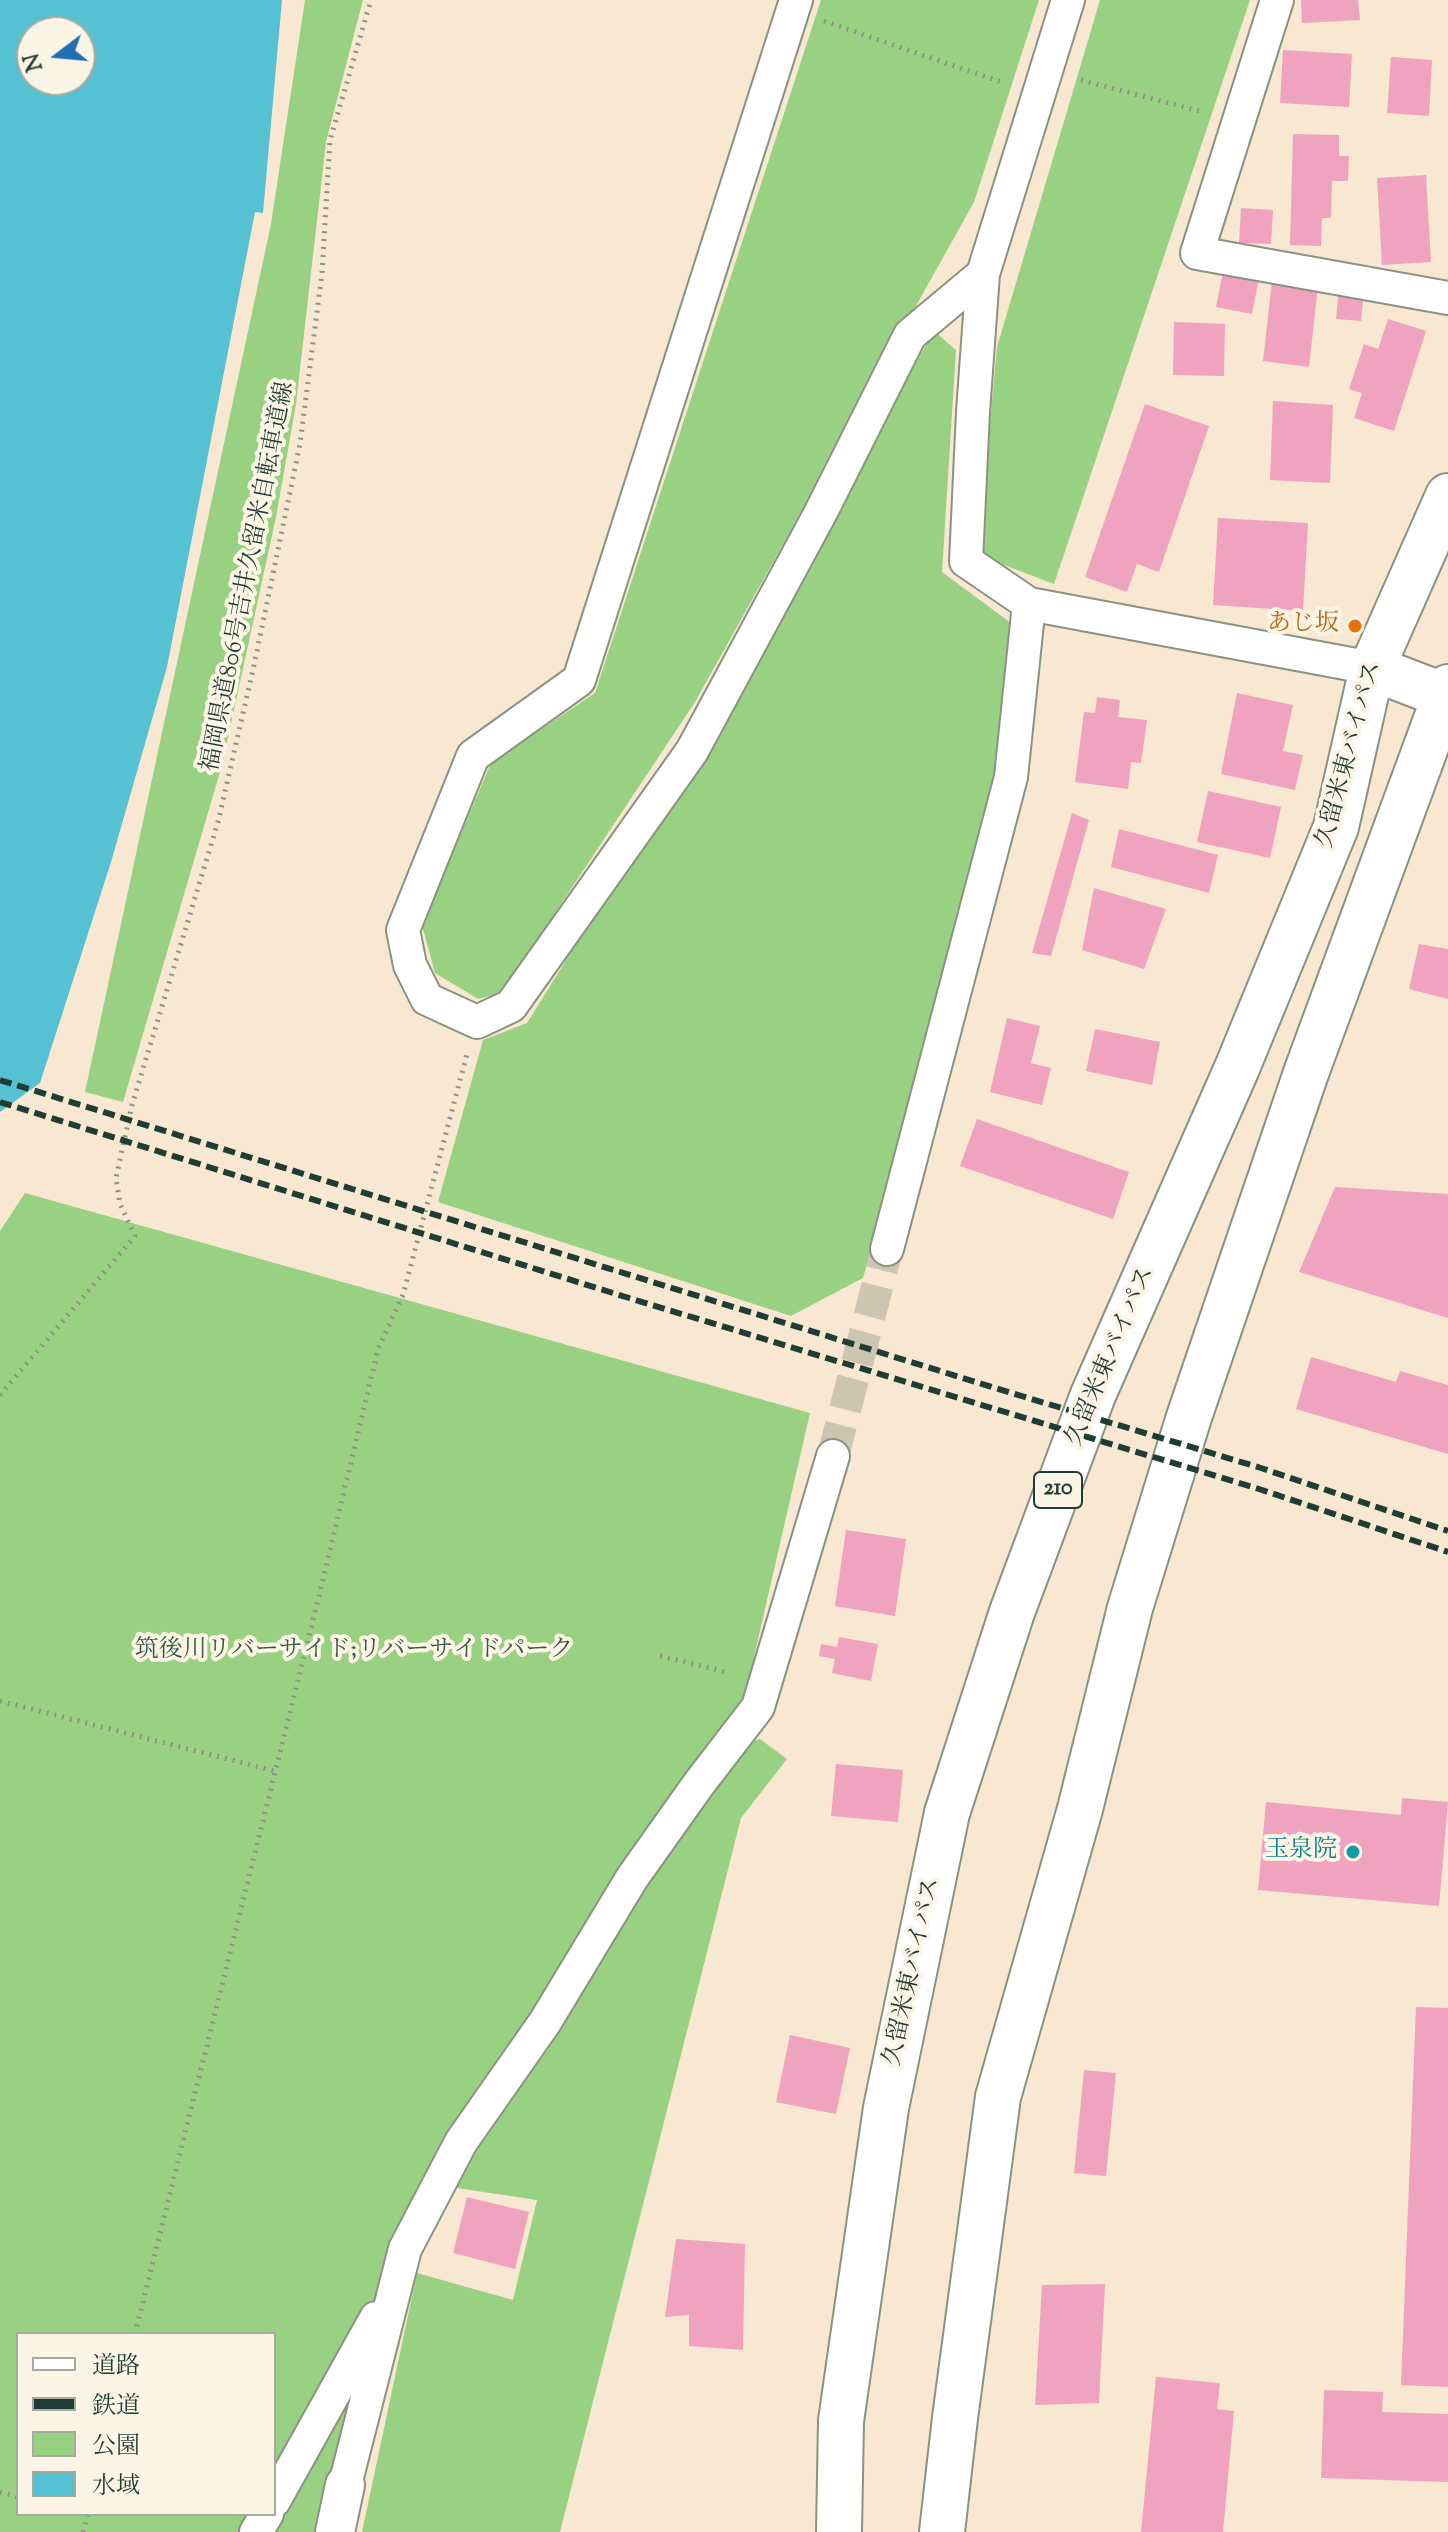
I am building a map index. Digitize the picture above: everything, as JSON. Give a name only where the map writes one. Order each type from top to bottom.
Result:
[{"type":"main road","name":"久留米東バイパス","points":[[839,2532],[841,2421],[884,2124],[947,1813],[1012,1612],[1093,1395],[1237,1068],[1336,827],[1372,668],[1448,496]]},
{"type":"main road","points":[[942,2532],[998,2097],[1080,1809],[1130,1608],[1189,1417],[1306,1073],[1447,693],[1372,668]]},
{"type":"street","points":[[1068,0],[983,274],[966,561],[1029,604],[1372,668]]},
{"type":"street","points":[[1277,0],[1197,253],[1448,298]]},
{"type":"street","points":[[808,10],[579,680],[473,756],[403,930],[410,965],[427,999],[477,1022],[511,1006],[692,751],[821,512],[910,335],[983,274]]},
{"type":"street","points":[[887,1249],[1011,777],[1029,604]]},
{"type":"street","points":[[335,2532],[405,2249],[461,2142],[545,2022],[632,1878],[758,1707],[833,1456]]},
{"type":"street","points":[[276,2497],[397,2281]]},
{"type":"path","name":"福岡県道806号吉井久留米自転車道線","points":[[0,1395],[135,1236],[120,1204],[116,1178],[132,1105],[218,822],[253,670],[300,444],[322,273],[330,140],[371,0]]},
{"type":"path","points":[[808,10],[1043,83],[1239,121]]},
{"type":"path","points":[[135,2332],[378,1349],[403,1295],[442,1143]]},
{"type":"path","points":[[660,1656],[766,1683]]},
{"type":"path","points":[[0,1701],[275,1771]]},
{"type":"green space","points":[[305,0],[363,0],[326,142],[296,404],[276,517],[222,765],[123,1102],[85,1092],[271,224]]},
{"type":"green space","points":[[821,0],[1039,0],[974,202],[695,702],[502,993],[478,999],[435,973],[422,925],[491,763],[595,693]]},
{"type":"green space","points":[[1100,0],[1250,0],[1054,584],[978,555],[997,347]]},
{"type":"green space","points":[[934,331],[956,350],[942,572],[1015,626],[993,815],[863,1278],[791,1316],[438,1202],[483,1040],[527,1023],[674,787]]},
{"type":"green space","name":"筑後川リバーサイド;リバーサイドパーク","points":[[25,1193],[810,1413],[745,1696],[391,2239],[321,2532],[0,2532],[0,1231]]},
{"type":"green space","points":[[760,1739],[787,1759],[741,1818],[560,2532],[362,2532],[417,2273],[513,2300],[537,2200],[450,2187],[470,2152],[743,1743]]},
{"type":"water","points":[[0,0],[282,0],[263,213],[255,212],[167,667],[111,862],[40,1083],[0,1112]]},
{"type":"building","points":[[1301,0],[1358,0],[1360,20],[1302,23]]},
{"type":"building","points":[[1283,50],[1352,54],[1349,107],[1280,103]]},
{"type":"building","points":[[1391,57],[1432,60],[1429,116],[1387,113]]},
{"type":"building","points":[[1293,134],[1339,135],[1339,156],[1349,156],[1348,181],[1332,181],[1331,218],[1322,218],[1321,246],[1290,245]]},
{"type":"building","points":[[1426,175],[1431,262],[1382,265],[1377,178]]},
{"type":"building","points":[[1241,208],[1273,210],[1271,244],[1239,243]]},
{"type":"building","points":[[1224,266],[1260,273],[1252,314],[1216,307]]},
{"type":"building","points":[[1273,272],[1319,277],[1309,367],[1263,361]]},
{"type":"building","points":[[1340,279],[1365,281],[1361,321],[1336,319]]},
{"type":"building","points":[[1388,319],[1426,331],[1394,431],[1354,418],[1362,393],[1349,389],[1364,344],[1378,349]]},
{"type":"building","points":[[1174,322],[1225,324],[1224,376],[1173,375]]},
{"type":"building","points":[[1273,401],[1333,405],[1330,483],[1270,480]]},
{"type":"building","points":[[1145,404],[1209,426],[1159,572],[1137,564],[1127,592],[1085,577]]},
{"type":"building","points":[[1218,518],[1308,523],[1303,611],[1213,605]]},
{"type":"building","points":[[1237,693],[1293,705],[1283,751],[1303,755],[1295,790],[1221,774]]},
{"type":"building","points":[[1097,697],[1120,700],[1118,717],[1147,720],[1141,763],[1131,762],[1128,789],[1075,782],[1084,712],[1095,713]]},
{"type":"building","points":[[1208,791],[1281,807],[1270,858],[1197,842]]},
{"type":"building","points":[[1072,813],[1089,820],[1051,956],[1032,953]]},
{"type":"building","points":[[1119,829],[1218,855],[1209,893],[1111,867]]},
{"type":"building","points":[[1094,888],[1166,909],[1144,969],[1082,950]]},
{"type":"building","points":[[1419,944],[1448,949],[1448,999],[1409,989]]},
{"type":"building","points":[[1007,1018],[1040,1026],[1031,1063],[1051,1068],[1042,1105],[990,1092]]},
{"type":"building","points":[[1095,1029],[1160,1042],[1152,1085],[1086,1071]]},
{"type":"building","points":[[977,1119],[1129,1172],[1113,1219],[960,1166]]},
{"type":"building","points":[[1335,1187],[1448,1194],[1448,1318],[1299,1272]]},
{"type":"building","points":[[1311,1357],[1396,1382],[1400,1371],[1448,1385],[1448,1454],[1296,1409]]},
{"type":"building","points":[[846,1530],[906,1539],[895,1616],[835,1606]]},
{"type":"building","points":[[839,1637],[878,1644],[871,1681],[832,1673],[835,1659],[819,1656],[821,1644],[837,1647]]},
{"type":"building","points":[[836,1764],[903,1770],[898,1822],[831,1816]]},
{"type":"building","name":"玉泉院","points":[[1402,1798],[1448,1802],[1439,1906],[1258,1890],[1266,1802],[1401,1815]]},
{"type":"building","points":[[1416,2007],[1448,2008],[1448,2387],[1401,2385]]},
{"type":"building","points":[[790,2035],[850,2048],[836,2114],[776,2102]]},
{"type":"building","points":[[1084,2070],[1116,2073],[1106,2176],[1074,2173]]},
{"type":"building","points":[[467,2197],[529,2212],[515,2269],[453,2253]]},
{"type":"building","points":[[676,2239],[745,2244],[743,2350],[689,2346],[689,2315],[665,2317]]},
{"type":"building","points":[[1105,2284],[1099,2403],[1035,2405],[1042,2285]]},
{"type":"building","points":[[1156,2377],[1220,2383],[1217,2409],[1234,2411],[1223,2532],[1141,2532]]},
{"type":"building","points":[[1324,2390],[1383,2392],[1382,2412],[1448,2414],[1448,2482],[1321,2478]]},
{"type":"tunnel","points":[[833,1456],[887,1249]]},
{"type":"railway","points":[[0,1080],[1261,1468],[1448,1531]]},
{"type":"railway","points":[[0,1102],[629,1298],[1259,1489],[1448,1552]]},
{"type":"place","name":"あじ坂","points":[[1355,626]]},
{"type":"place","name":"玉泉院","points":[[1353,1852]]}]
